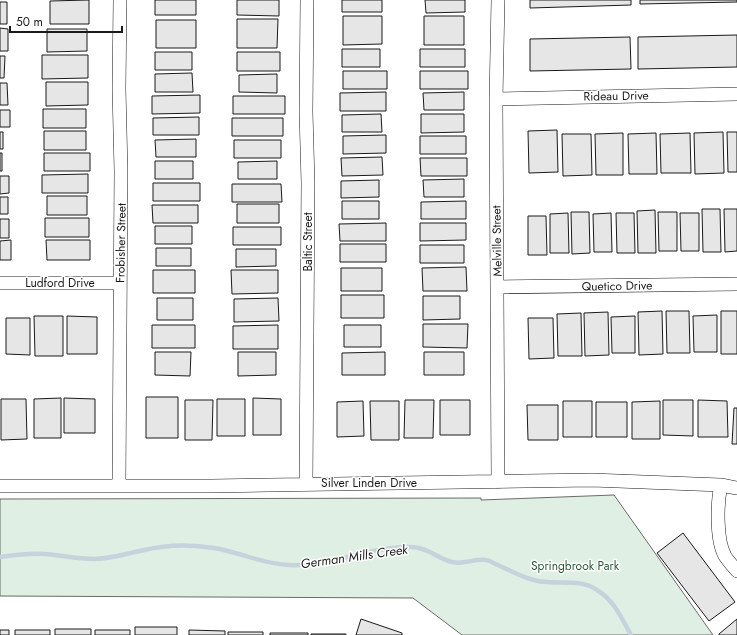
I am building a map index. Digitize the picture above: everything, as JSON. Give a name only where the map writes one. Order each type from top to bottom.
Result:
[{"type":"street","name":"Frobisher Street","points":[[119,486],[122,171],[119,89],[120,0]]},
{"type":"street","name":"Baltic Street","points":[[306,0],[308,191],[306,484]]},
{"type":"street","name":"Melville Street","points":[[498,0],[496,99],[498,482]]},
{"type":"street","name":"Rideau Drive","points":[[496,99],[737,94]]},
{"type":"street","name":"Ludford Drive","points":[[0,283],[120,283]]},
{"type":"street","name":"Quetico Drive","points":[[498,287],[737,284]]},
{"type":"street","name":"Silver Linden Drive","points":[[0,486],[212,486],[592,480],[721,485],[737,488]]},
{"type":"street","points":[[721,485],[718,510],[721,544],[725,557],[737,570]]},
{"type":"green space","name":"Springbrook Park","points":[[614,495],[713,635],[462,635],[413,598],[0,596],[0,499],[481,498],[481,500]]},
{"type":"building","points":[[89,0],[89,24],[50,24],[50,1]]},
{"type":"building","points":[[155,0],[196,0],[196,15],[155,15]]},
{"type":"building","points":[[237,0],[279,0],[279,16],[237,15]]},
{"type":"building","points":[[342,0],[382,0],[382,12],[342,12]]},
{"type":"building","points":[[425,0],[465,0],[465,12],[426,13]]},
{"type":"building","points":[[530,0],[631,0],[631,5],[530,8]]},
{"type":"building","points":[[640,0],[737,0],[737,2],[640,4]]},
{"type":"building","points":[[0,2],[7,2],[7,24],[0,24]]},
{"type":"building","points":[[343,16],[382,16],[382,44],[343,45]]},
{"type":"building","points":[[424,16],[464,16],[464,45],[424,45]]},
{"type":"building","points":[[237,19],[278,19],[277,48],[237,48]]},
{"type":"building","points":[[156,20],[196,20],[196,48],[156,48]]},
{"type":"building","points":[[0,28],[8,29],[8,51],[0,51]]},
{"type":"building","points":[[47,29],[87,29],[87,51],[47,52]]},
{"type":"building","points":[[737,35],[737,67],[638,69],[638,37]]},
{"type":"building","points":[[630,37],[631,69],[530,71],[530,39]]},
{"type":"building","points":[[342,49],[380,49],[380,67],[342,67]]},
{"type":"building","points":[[420,49],[465,49],[465,67],[420,67]]},
{"type":"building","points":[[155,52],[192,52],[192,70],[155,70]]},
{"type":"building","points":[[237,52],[280,52],[280,71],[237,71]]},
{"type":"building","points":[[42,55],[88,55],[88,78],[42,79]]},
{"type":"building","points":[[0,56],[5,56],[4,78],[0,78]]},
{"type":"building","points":[[343,71],[387,71],[387,89],[343,89]]},
{"type":"building","points":[[420,71],[468,71],[468,89],[420,89]]},
{"type":"building","points":[[192,73],[193,92],[155,92],[155,74]]},
{"type":"building","points":[[277,74],[277,93],[239,92],[239,75]]},
{"type":"building","points":[[46,82],[88,82],[88,105],[46,106]]},
{"type":"building","points":[[0,83],[7,83],[8,105],[0,105]]},
{"type":"building","points":[[386,92],[386,111],[340,111],[340,93]]},
{"type":"building","points":[[464,92],[464,110],[424,110],[423,93]]},
{"type":"building","points":[[200,95],[200,113],[152,114],[152,96]]},
{"type":"building","points":[[233,96],[285,96],[285,114],[233,114]]},
{"type":"building","points":[[43,109],[86,109],[86,128],[43,128]]},
{"type":"building","points":[[0,110],[10,110],[10,127],[0,127]]},
{"type":"building","points":[[381,114],[382,132],[342,132],[342,115]]},
{"type":"building","points":[[421,114],[464,114],[464,132],[421,133]]},
{"type":"building","points":[[199,117],[199,135],[153,135],[153,118]]},
{"type":"building","points":[[232,118],[283,118],[283,136],[232,136]]},
{"type":"building","points":[[557,130],[558,172],[529,173],[528,131]]},
{"type":"building","points":[[44,131],[86,131],[86,150],[44,150]]},
{"type":"building","points":[[0,132],[3,132],[3,149],[0,149]]},
{"type":"building","points":[[723,132],[724,173],[695,174],[694,133]]},
{"type":"building","points":[[727,132],[737,132],[737,172],[728,172]]},
{"type":"building","points":[[623,133],[623,175],[596,175],[595,134]]},
{"type":"building","points":[[656,133],[657,174],[629,174],[628,134]]},
{"type":"building","points":[[690,133],[691,173],[661,173],[660,134]]},
{"type":"building","points":[[562,134],[591,134],[592,175],[563,176]]},
{"type":"building","points":[[386,135],[386,153],[343,154],[343,136]]},
{"type":"building","points":[[420,136],[466,136],[466,154],[420,154]]},
{"type":"building","points":[[196,139],[196,157],[156,157],[155,140]]},
{"type":"building","points":[[234,140],[281,140],[281,158],[234,158]]},
{"type":"building","points":[[0,153],[2,153],[2,171],[0,171]]},
{"type":"building","points":[[44,153],[90,153],[90,171],[44,171]]},
{"type":"building","points":[[382,157],[383,175],[342,176],[341,158]]},
{"type":"building","points":[[420,158],[467,158],[467,176],[421,176]]},
{"type":"building","points":[[155,161],[193,161],[193,179],[155,179]]},
{"type":"building","points":[[277,161],[277,179],[238,179],[238,162]]},
{"type":"building","points":[[88,174],[88,193],[42,193],[42,175]]},
{"type":"building","points":[[0,176],[9,176],[9,193],[0,194]]},
{"type":"building","points":[[464,179],[464,197],[424,197],[423,180]]},
{"type":"building","points":[[379,180],[379,197],[341,198],[341,181]]},
{"type":"building","points":[[153,183],[200,183],[200,201],[153,201]]},
{"type":"building","points":[[232,184],[281,184],[282,202],[232,202]]},
{"type":"building","points":[[47,196],[87,196],[87,215],[47,215]]},
{"type":"building","points":[[0,197],[8,197],[8,214],[0,214]]},
{"type":"building","points":[[342,201],[379,201],[379,219],[342,219]]},
{"type":"building","points":[[466,201],[466,219],[421,219],[421,202]]},
{"type":"building","points":[[237,204],[279,204],[279,223],[237,223]]},
{"type":"building","points":[[152,205],[198,205],[198,223],[153,223]]},
{"type":"building","points":[[702,209],[720,209],[721,252],[703,252]]},
{"type":"building","points":[[724,209],[737,209],[737,251],[725,252]]},
{"type":"building","points":[[655,210],[656,253],[638,253],[637,211]]},
{"type":"building","points":[[571,212],[589,212],[590,253],[572,254]]},
{"type":"building","points":[[658,212],[677,212],[677,251],[659,251]]},
{"type":"building","points":[[568,213],[569,253],[550,253],[550,214]]},
{"type":"building","points":[[611,213],[612,252],[594,252],[593,214]]},
{"type":"building","points":[[616,213],[634,213],[635,253],[617,253]]},
{"type":"building","points":[[680,213],[699,213],[699,251],[681,251]]},
{"type":"building","points":[[528,216],[546,216],[547,255],[528,255]]},
{"type":"building","points":[[45,218],[89,218],[89,237],[45,237]]},
{"type":"building","points":[[0,219],[9,219],[9,238],[0,238]]},
{"type":"building","points":[[386,223],[386,241],[340,241],[339,224]]},
{"type":"building","points":[[420,223],[466,223],[466,240],[420,241]]},
{"type":"building","points":[[155,226],[192,226],[192,244],[155,244]]},
{"type":"building","points":[[233,227],[281,227],[281,245],[233,245]]},
{"type":"building","points":[[11,240],[11,260],[0,260],[0,241]]},
{"type":"building","points":[[46,240],[90,240],[90,260],[47,260]]},
{"type":"building","points":[[340,244],[386,244],[386,262],[340,262]]},
{"type":"building","points":[[420,245],[464,245],[464,263],[420,263]]},
{"type":"building","points":[[156,248],[191,248],[191,266],[156,266]]},
{"type":"building","points":[[236,249],[276,249],[276,266],[236,267]]},
{"type":"building","points":[[466,267],[467,291],[423,291],[422,268]]},
{"type":"building","points":[[341,268],[382,268],[382,291],[341,291]]},
{"type":"building","points":[[153,270],[195,270],[195,293],[153,293]]},
{"type":"building","points":[[231,270],[278,270],[278,293],[232,294]]},
{"type":"building","points":[[341,295],[384,295],[384,318],[341,318]]},
{"type":"building","points":[[423,296],[460,296],[460,319],[423,320]]},
{"type":"building","points":[[157,298],[193,298],[193,320],[157,320]]},
{"type":"building","points":[[278,298],[279,321],[234,322],[234,299]]},
{"type":"building","points":[[662,311],[663,354],[639,355],[638,312]]},
{"type":"building","points":[[666,311],[689,311],[690,353],[667,353]]},
{"type":"building","points":[[721,311],[737,311],[737,354],[721,354]]},
{"type":"building","points":[[608,312],[609,355],[585,356],[584,313]]},
{"type":"building","points":[[581,313],[582,356],[558,356],[557,314]]},
{"type":"building","points":[[717,315],[717,352],[694,352],[693,316]]},
{"type":"building","points":[[34,316],[63,316],[63,356],[35,356]]},
{"type":"building","points":[[67,316],[97,317],[97,354],[67,354]]},
{"type":"building","points":[[635,316],[635,353],[612,353],[611,317]]},
{"type":"building","points":[[6,318],[30,318],[30,355],[6,354]]},
{"type":"building","points":[[528,318],[553,318],[554,358],[529,359]]},
{"type":"building","points":[[423,324],[468,324],[467,348],[423,347]]},
{"type":"building","points":[[152,325],[195,325],[195,348],[152,348]]},
{"type":"building","points":[[278,325],[278,349],[233,349],[233,326]]},
{"type":"building","points":[[344,325],[381,325],[381,347],[344,347]]},
{"type":"building","points":[[155,352],[191,352],[190,376],[155,375]]},
{"type":"building","points":[[238,352],[276,352],[276,375],[238,376]]},
{"type":"building","points":[[385,352],[385,375],[342,375],[342,353]]},
{"type":"building","points":[[424,352],[464,352],[464,375],[424,375]]},
{"type":"building","points":[[146,397],[178,397],[178,438],[146,438]]},
{"type":"building","points":[[61,398],[61,438],[34,438],[34,399]]},
{"type":"building","points":[[64,398],[95,399],[95,433],[64,433]]},
{"type":"building","points":[[253,398],[281,399],[281,435],[253,435]]},
{"type":"building","points":[[1,399],[26,399],[27,439],[1,440]]},
{"type":"building","points":[[217,399],[245,399],[245,436],[217,436]]},
{"type":"building","points":[[185,400],[213,400],[212,440],[185,440]]},
{"type":"building","points":[[405,400],[434,400],[433,438],[404,438]]},
{"type":"building","points":[[440,400],[470,400],[470,435],[440,435]]},
{"type":"building","points":[[663,400],[693,400],[693,436],[663,435]]},
{"type":"building","points":[[698,400],[727,401],[728,437],[698,437]]},
{"type":"building","points":[[363,401],[364,436],[337,437],[337,402]]},
{"type":"building","points":[[370,401],[399,401],[399,440],[371,440]]},
{"type":"building","points":[[563,401],[592,401],[592,437],[563,437]]},
{"type":"building","points":[[660,401],[660,439],[632,439],[632,402]]},
{"type":"building","points":[[596,402],[627,402],[627,437],[596,437]]},
{"type":"building","points":[[527,405],[558,405],[558,440],[528,440]]},
{"type":"building","points":[[734,408],[737,408],[737,444],[732,444]]},
{"type":"building","points":[[683,533],[735,602],[709,621],[657,553]]},
{"type":"building","points":[[361,619],[402,633],[402,635],[356,635]]},
{"type":"building","points":[[737,619],[737,635],[719,635],[719,634]]},
{"type":"building","points":[[135,627],[177,627],[177,635],[135,635]]},
{"type":"building","points":[[55,629],[91,629],[91,635],[55,635]]},
{"type":"building","points":[[0,630],[9,630],[9,635],[0,635]]},
{"type":"building","points":[[15,630],[50,630],[50,635],[15,635]]},
{"type":"building","points":[[95,630],[130,630],[130,635],[95,635]]},
{"type":"building","points":[[189,630],[225,631],[225,635],[189,635]]},
{"type":"building","points":[[228,632],[263,632],[263,635],[228,635]]},
{"type":"building","points":[[270,633],[308,633],[308,635],[270,635]]},
{"type":"building","points":[[346,634],[346,635],[311,635]]},
{"type":"waterway","name":"German Mills Creek","points":[[0,557],[22,554],[38,554],[100,559],[158,547],[186,546],[223,550],[279,564],[305,565],[381,550],[412,547],[423,549],[456,563],[488,560],[533,580],[576,583],[590,586],[603,594],[613,604],[631,635]]}]
